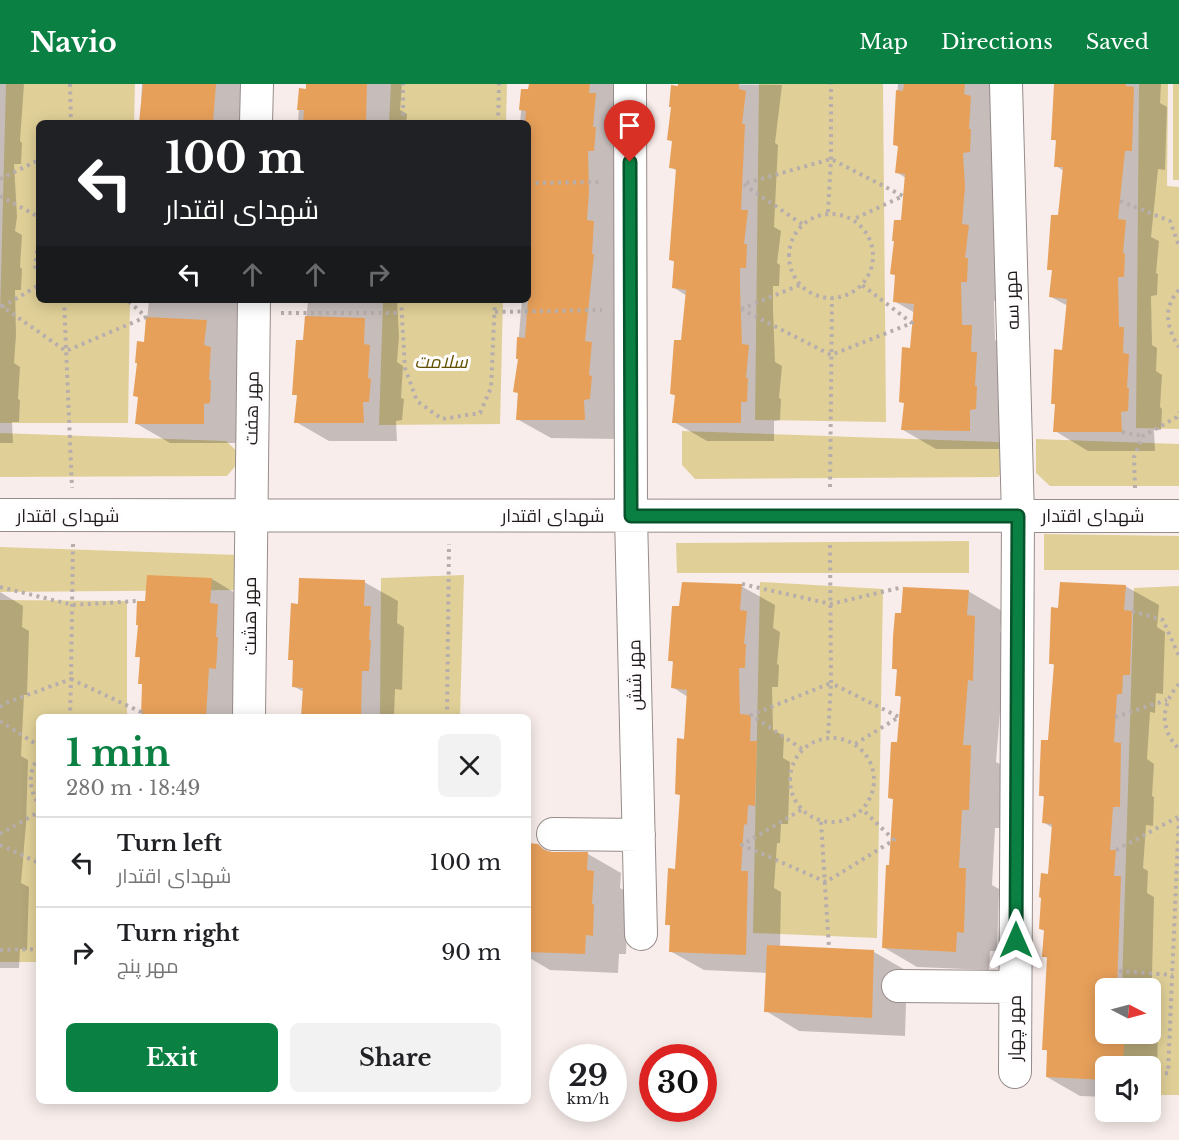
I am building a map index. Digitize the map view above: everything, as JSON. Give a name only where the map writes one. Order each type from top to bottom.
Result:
[{"type":"street","points":[[256,120],[257,84]]},
{"type":"street","name":"مهر شش","points":[[630,84],[631,516],[641,934]]},
{"type":"street","name":"مهر سه","points":[[1006,84],[1018,516]]},
{"type":"street","name":"مهر هفت","points":[[250,516],[254,306]]},
{"type":"street","name":"شهدای اقتدار","points":[[0,516],[1179,516]]},
{"type":"street","name":"مهر هشت","points":[[249,714],[250,516]]},
{"type":"street","name":"مهر چهار","points":[[1015,1072],[1018,516]]},
{"type":"street","points":[[553,834],[639,835]]},
{"type":"street","points":[[898,986],[1015,987]]},
{"type":"path","points":[[70,84],[71,120]]},
{"type":"path","points":[[403,84],[403,120]]},
{"type":"path","points":[[498,120],[499,84]]},
{"type":"path","points":[[828,212],[831,84]]},
{"type":"path","points":[[802,224],[743,184],[831,159],[903,195],[854,219]]},
{"type":"path","points":[[0,179],[36,161]]},
{"type":"path","points":[[531,183],[630,182]]},
{"type":"path","points":[[0,196],[36,215]]},
{"type":"path","points":[[1120,201],[1170,221],[1179,246]]},
{"type":"path","points":[[828,212],[854,219],[870,238],[873,262],[862,285],[849,295],[832,298],[815,296],[800,285],[789,266],[790,243],[802,224],[828,212]]},
{"type":"path","points":[[800,285],[741,309],[831,355],[912,323],[862,285]]},
{"type":"path","points":[[36,287],[1,306],[66,351]]},
{"type":"path","points":[[1179,290],[1168,312],[1170,332],[1179,347]]},
{"type":"path","points":[[828,737],[831,683],[829,516],[832,298]]},
{"type":"path","points":[[64,303],[73,516],[70,714]]},
{"type":"path","points":[[66,351],[146,317],[130,303]]},
{"type":"path","points":[[401,303],[405,368],[417,401],[442,419],[480,413],[492,388],[495,303]]},
{"type":"path","points":[[254,306],[401,313]]},
{"type":"path","points":[[495,312],[630,309]]},
{"type":"path","points":[[1136,516],[1134,457],[1143,436],[1177,417],[1179,412]]},
{"type":"path","points":[[1122,432],[1143,436]]},
{"type":"path","points":[[447,714],[448,516]]},
{"type":"path","points":[[742,584],[831,604],[903,587]]},
{"type":"path","points":[[0,587],[73,604],[137,601]]},
{"type":"path","points":[[1132,611],[1163,620],[1179,656]]},
{"type":"path","points":[[0,707],[71,679],[141,712],[139,714]]},
{"type":"path","points":[[802,749],[751,715],[831,683],[899,717],[855,744]]},
{"type":"path","points":[[1179,684],[1167,700],[1164,714],[1166,729],[1172,742],[1179,749]]},
{"type":"path","points":[[1115,717],[1167,700]]},
{"type":"path","points":[[0,721],[36,744]]},
{"type":"path","points":[[828,737],[855,744],[872,763],[874,788],[863,810],[844,822],[822,822],[801,810],[790,790],[791,768],[802,749],[828,737]]},
{"type":"path","points":[[36,761],[32,768],[31,790],[36,800]]},
{"type":"path","points":[[801,810],[742,845],[826,882]]},
{"type":"path","points":[[826,882],[894,840],[863,810]]},
{"type":"path","points":[[0,834],[36,814]]},
{"type":"path","points":[[1116,850],[1179,816]]},
{"type":"path","points":[[1161,1074],[1167,1073],[1179,816]]},
{"type":"path","points":[[822,822],[829,948]]},
{"type":"path","points":[[0,845],[36,862]]},
{"type":"path","points":[[0,950],[36,949]]},
{"type":"path","points":[[1119,971],[1173,975]]},
{"type":"green space","points":[[6,84],[135,84],[134,120],[36,120],[36,303],[130,303],[128,423],[0,423],[0,314]]},
{"type":"green space","points":[[391,84],[507,84],[506,120],[389,120]]},
{"type":"green space","points":[[759,84],[883,84],[886,422],[755,420]]},
{"type":"green space","points":[[1139,84],[1168,84],[1167,186],[1179,187],[1179,429],[1136,428]]},
{"type":"green space","points":[[1173,84],[1179,84],[1179,180],[1173,180]]},
{"type":"green space","name":"سلامت","points":[[383,303],[503,303],[500,424],[379,425]]},
{"type":"green space","points":[[682,431],[998,442],[1015,459],[998,477],[695,479],[682,465]]},
{"type":"green space","points":[[0,433],[226,441],[243,457],[227,476],[0,477]]},
{"type":"green space","points":[[1036,439],[1179,444],[1179,486],[1050,486],[1036,473]]},
{"type":"green space","points":[[1044,534],[1179,536],[1179,570],[1044,570]]},
{"type":"green space","points":[[969,541],[969,573],[677,573],[676,543]]},
{"type":"green space","points":[[0,547],[239,555],[239,590],[0,592]]},
{"type":"green space","points":[[464,575],[460,714],[380,714],[381,578]]},
{"type":"green space","points":[[760,582],[883,589],[877,938],[753,933]]},
{"type":"green space","points":[[1179,586],[1179,1095],[1161,1095],[1161,1056],[1120,1056],[1121,1044],[1161,1044],[1161,978],[1122,978],[1134,588]]},
{"type":"green space","points":[[0,600],[127,601],[127,714],[36,714],[36,962],[0,962]]},
{"type":"building","points":[[143,84],[216,84],[213,120],[139,120]]},
{"type":"building","points":[[306,84],[367,84],[366,120],[303,120],[304,110],[297,110],[299,88],[306,89]]},
{"type":"building","points":[[529,84],[590,84],[589,93],[596,93],[593,127],[596,127],[594,151],[588,151],[587,220],[594,221],[592,254],[594,254],[585,341],[592,342],[589,375],[592,376],[590,399],[584,400],[585,420],[516,420],[518,393],[513,392],[518,359],[516,359],[517,337],[525,338],[528,303],[531,303],[531,120],[525,120],[526,111],[519,110],[521,89],[528,89]]},
{"type":"building","points":[[678,84],[739,84],[739,89],[746,91],[742,124],[745,124],[741,210],[748,210],[744,244],[747,244],[746,268],[740,268],[740,289],[742,344],[749,345],[746,378],[748,378],[747,402],[741,402],[741,423],[672,423],[675,395],[670,394],[674,340],[681,340],[686,290],[672,288],[674,261],[669,260],[676,169],[669,168],[672,141],[667,140],[671,85],[678,86]]},
{"type":"building","points":[[904,84],[965,84],[964,94],[971,96],[970,152],[963,153],[965,187],[962,224],[969,225],[965,258],[968,258],[967,282],[961,282],[962,325],[972,325],[971,352],[977,352],[976,409],[970,410],[970,431],[901,430],[904,403],[899,402],[902,347],[910,348],[914,304],[893,302],[895,275],[890,274],[894,220],[901,220],[905,174],[895,173],[898,146],[893,145],[896,90],[903,91]]},
{"type":"building","points":[[1054,84],[1126,84],[1126,86],[1134,87],[1132,151],[1125,151],[1118,219],[1126,220],[1123,253],[1125,254],[1124,277],[1118,277],[1119,327],[1124,327],[1123,353],[1129,354],[1128,411],[1121,412],[1122,432],[1053,432],[1055,404],[1051,404],[1054,349],[1062,350],[1067,299],[1049,297],[1052,270],[1047,270],[1051,215],[1058,215],[1063,167],[1054,167],[1056,140],[1051,140]]},
{"type":"building","points":[[305,316],[365,318],[364,344],[370,345],[368,378],[371,379],[369,402],[363,402],[364,423],[294,423],[297,395],[292,395],[296,340],[303,340]]},
{"type":"building","points":[[146,317],[207,320],[204,345],[211,347],[209,380],[211,380],[210,403],[204,404],[204,424],[135,424],[138,397],[133,396],[137,341],[144,342]]},
{"type":"building","points":[[147,575],[212,578],[210,603],[218,604],[216,637],[218,637],[216,669],[209,668],[206,714],[141,714],[142,684],[138,684],[140,657],[135,657],[138,625],[136,625],[137,601],[145,601]]},
{"type":"building","points":[[299,578],[365,580],[364,606],[371,606],[369,640],[371,640],[369,671],[362,671],[361,714],[301,714],[303,688],[292,687],[293,660],[288,660],[291,603],[298,604]]},
{"type":"building","points":[[682,582],[742,584],[740,610],[747,611],[744,644],[746,644],[745,668],[739,668],[740,714],[751,715],[750,741],[757,741],[755,806],[748,805],[747,825],[744,824],[741,871],[748,871],[746,955],[669,952],[670,925],[665,925],[668,868],[675,869],[680,795],[675,794],[677,738],[684,739],[687,690],[671,688],[673,661],[668,661],[672,606],[679,606]]},
{"type":"building","points":[[1060,582],[1126,585],[1124,610],[1132,611],[1130,675],[1123,675],[1122,694],[1117,694],[1114,742],[1121,743],[1120,807],[1113,807],[1110,850],[1116,850],[1114,876],[1121,876],[1117,978],[1095,978],[1095,1044],[1124,1044],[1123,1056],[1095,1056],[1095,1079],[1046,1077],[1047,1050],[1042,1050],[1047,957],[1042,957],[1044,930],[1039,929],[1041,898],[1039,897],[1041,873],[1048,874],[1052,824],[1042,823],[1044,796],[1039,796],[1040,764],[1041,740],[1048,740],[1054,664],[1049,664],[1051,607],[1058,608]]},
{"type":"building","points":[[903,587],[969,590],[967,615],[975,616],[973,681],[968,680],[963,745],[971,745],[969,810],[962,810],[959,868],[966,868],[964,933],[957,932],[956,952],[882,948],[886,865],[889,865],[893,799],[888,798],[891,742],[897,742],[901,696],[895,696],[897,669],[892,669],[893,637],[895,613],[901,613]]},
{"type":"building","points":[[531,843],[538,844],[544,850],[552,852],[588,852],[587,870],[594,871],[592,904],[594,904],[593,936],[586,935],[585,954],[531,952]]},
{"type":"building","points":[[767,945],[874,950],[872,1018],[764,1012]]},
{"type":"route","points":[[630,162],[631,516],[1018,516],[1016,940]]}]
